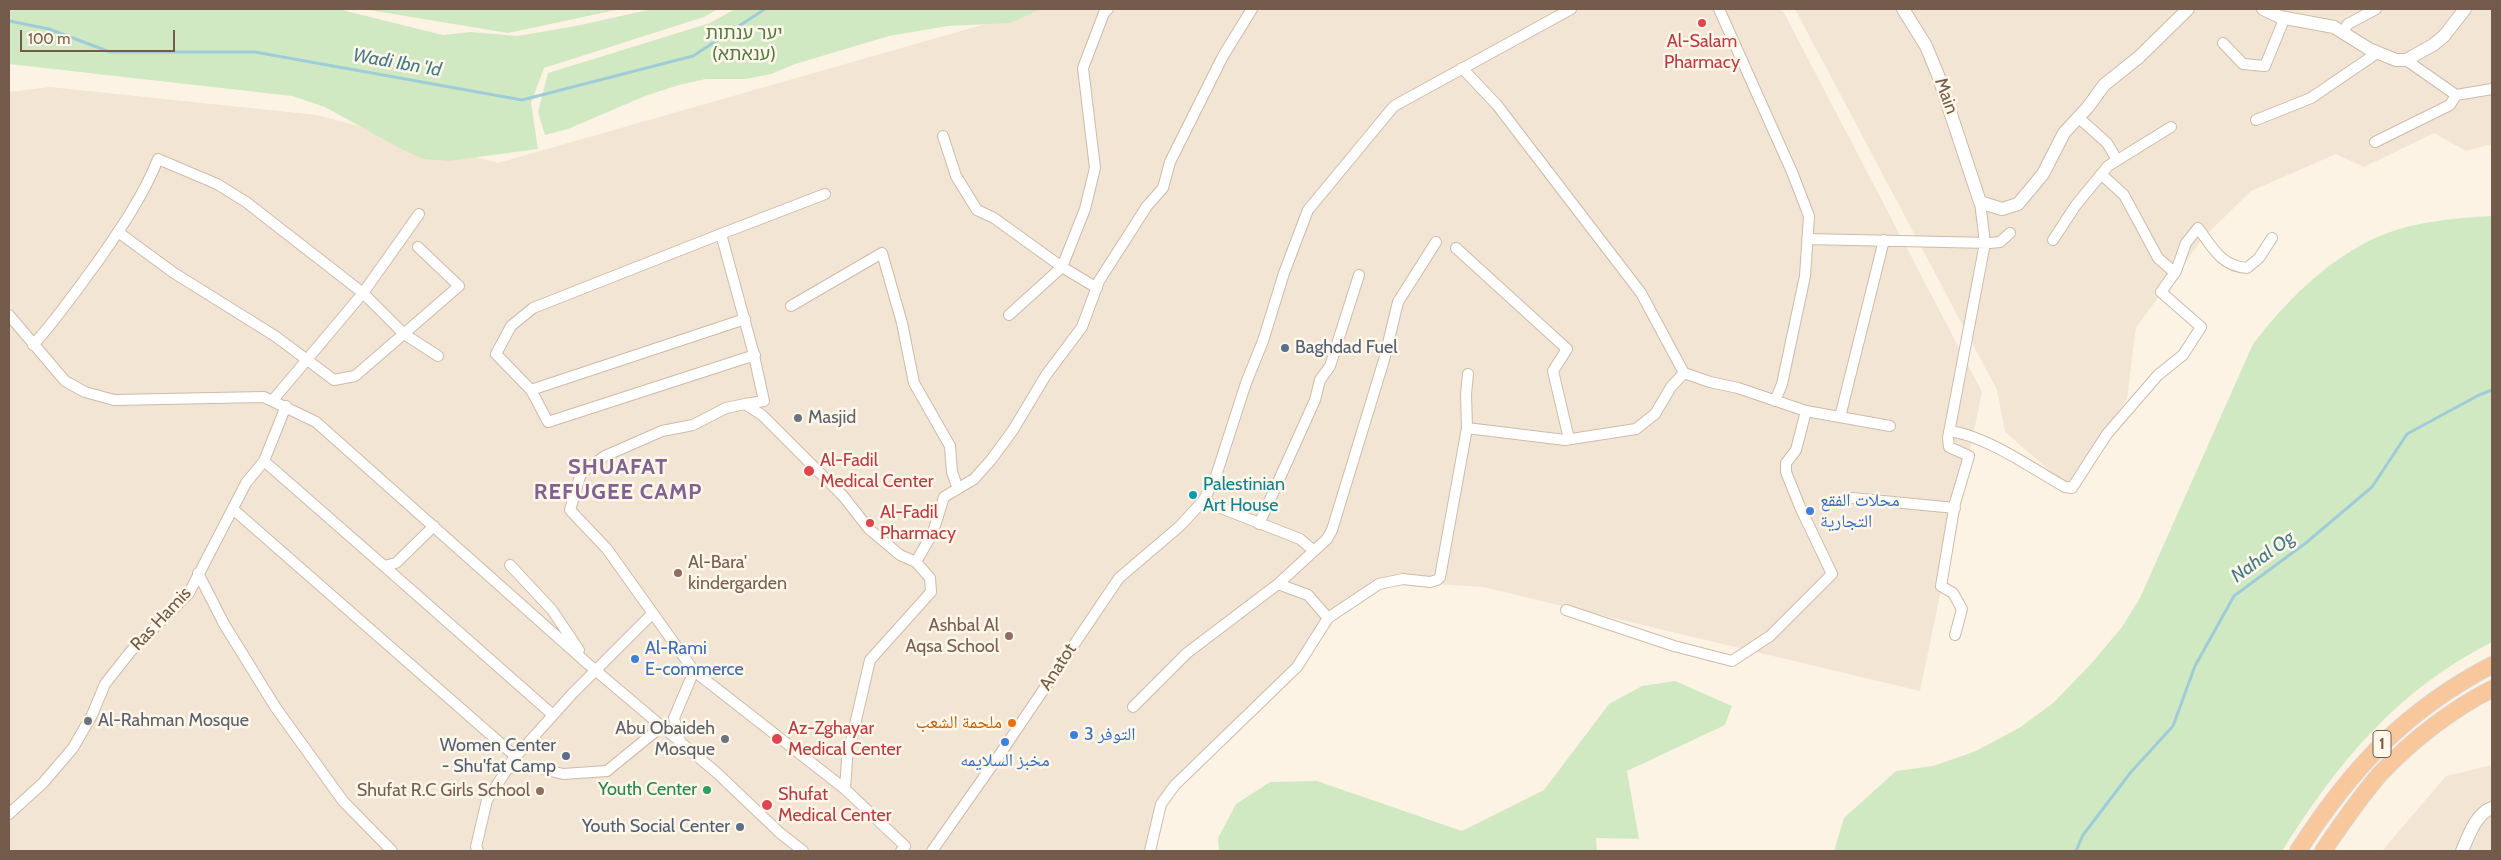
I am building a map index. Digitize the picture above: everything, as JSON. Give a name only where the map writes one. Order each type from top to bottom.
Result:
[{"type":"highway","name":"1","points":[[2298,851],[2351,776],[2400,726],[2462,682],[2492,665]]},
{"type":"highway","name":"1","points":[[2323,851],[2380,774],[2436,726],[2492,689]]},
{"type":"street","points":[[1009,315],[1062,267],[1085,209],[1095,168],[1083,68],[1104,14],[1108,9]]},
{"type":"street","points":[[916,562],[933,532],[944,498],[974,479],[1013,430],[1046,375],[1082,327],[1097,288],[1141,215],[1163,188],[1170,162],[1223,56],[1252,9]]},
{"type":"street","name":"Anatot","points":[[932,851],[998,757],[1118,578],[1180,526],[1203,501],[1215,479],[1246,383],[1263,341],[1284,273],[1308,210],[1394,106],[1570,9]]},
{"type":"street","points":[[1719,9],[1792,172],[1809,216],[1805,276],[1782,384],[1775,401]]},
{"type":"street","points":[[1955,635],[1962,609],[1954,592],[1942,586],[1954,508],[1969,456],[1949,447],[1949,431],[1985,243],[1980,202],[2002,209],[2018,204],[2043,174],[2064,134],[2114,76],[2139,57],[2188,9]]},
{"type":"street","points":[[2263,9],[2285,17],[2321,23],[2343,32],[2377,53],[2396,60],[2406,60],[2444,36],[2465,9]]},
{"type":"street","points":[[2343,32],[2348,24],[2376,9]]},
{"type":"street","name":"Main","points":[[1907,10],[1926,46],[1938,75],[1955,122],[1974,189],[1980,202]]},
{"type":"street","points":[[2223,43],[2243,64],[2265,66],[2285,17]]},
{"type":"street","points":[[2256,120],[2311,98],[2377,53]]},
{"type":"street","points":[[2406,60],[2456,95],[2492,89]]},
{"type":"street","points":[[1462,68],[1497,105],[1641,293],[1684,373],[1806,411],[1890,426]]},
{"type":"street","points":[[2376,142],[2450,105],[2456,95]]},
{"type":"street","points":[[2079,118],[2107,142],[2117,160]]},
{"type":"street","points":[[2054,240],[2076,205],[2108,166],[2171,127]]},
{"type":"street","points":[[943,136],[956,176],[977,210],[994,218],[1062,267],[1097,288]]},
{"type":"street","points":[[33,345],[74,294],[118,232],[152,174],[158,159],[217,184],[246,202],[363,293],[404,334],[438,356]]},
{"type":"street","points":[[2101,174],[2124,195],[2158,258],[2175,273]]},
{"type":"street","points":[[755,355],[548,422],[530,390],[496,354],[511,326],[533,308],[825,194]]},
{"type":"street","points":[[273,400],[363,293],[419,214]]},
{"type":"street","points":[[1949,431],[1960,432],[1985,442],[2065,487],[2072,488],[2112,428],[2158,375],[2183,355],[2200,327],[2161,292],[2175,273],[2186,243],[2198,228],[2217,253],[2232,267],[2248,268],[2259,258],[2272,238]]},
{"type":"street","points":[[118,232],[174,273],[226,304],[334,380],[355,376],[459,286],[418,247]]},
{"type":"street","points":[[1807,238],[1985,243],[2000,242],[2010,233]]},
{"type":"street","points":[[720,234],[755,355],[764,401],[726,408],[693,425],[662,431],[640,439],[605,456],[581,473],[570,510],[607,549],[694,671],[844,789],[904,846],[900,851]]},
{"type":"street","points":[[1840,417],[1884,240]]},
{"type":"street","points":[[1134,707],[1187,653],[1278,584],[1327,539],[1332,530],[1384,360],[1398,302],[1436,242]]},
{"type":"street","points":[[1456,248],[1567,349],[1553,370],[1569,439]]},
{"type":"street","points":[[791,306],[882,253],[902,323],[914,382],[950,446],[952,472],[958,489]]},
{"type":"street","points":[[1259,524],[1315,400],[1320,380],[1330,366],[1359,275]]},
{"type":"street","points":[[9,315],[65,381],[84,392],[114,400],[214,396],[264,397],[316,422],[803,851]]},
{"type":"street","points":[[530,390],[745,319]]},
{"type":"street","points":[[1466,428],[1569,439],[1636,429],[1655,414],[1671,387],[1684,373]]},
{"type":"street","points":[[1150,851],[1161,804],[1175,785],[1297,667],[1328,618],[1379,584],[1403,578],[1430,582],[1437,580],[1440,576],[1459,478],[1466,428],[1468,374]]},
{"type":"street","points":[[745,404],[762,415],[838,490],[869,529],[900,555],[916,562],[930,578],[931,592],[870,660],[847,759],[844,789]]},
{"type":"street","name":"Ras Hamis","points":[[9,814],[43,783],[73,748],[92,715],[105,684],[131,650],[189,593],[198,573],[234,510],[246,483],[264,461],[286,406]]},
{"type":"street","points":[[1566,610],[1674,646],[1732,661],[1770,636],[1832,574],[1800,507],[1786,472],[1786,463],[1796,450],[1806,411]]},
{"type":"street","points":[[264,461],[553,715]]},
{"type":"street","points":[[1852,498],[1954,508]]},
{"type":"street","points":[[1203,501],[1300,539],[1314,551]]},
{"type":"street","points":[[234,510],[515,756]]},
{"type":"street","points":[[384,566],[396,563],[434,526]]},
{"type":"street","points":[[510,565],[552,610],[592,667]]},
{"type":"street","points":[[198,573],[224,624],[276,708],[343,801],[392,851]]},
{"type":"street","points":[[1278,584],[1308,595],[1328,618]]},
{"type":"street","points":[[478,851],[476,847],[486,800],[515,756],[553,715],[592,667],[652,614]]},
{"type":"street","points":[[680,741],[674,718],[694,671]]},
{"type":"street","points":[[508,768],[535,767],[562,774],[607,771],[662,726]]},
{"type":"street","points":[[2462,851],[2478,819],[2486,810],[2492,808]]},
{"type":"shaded area","points":[[1038,9],[1782,9],[1982,392],[1920,691],[1483,587],[1389,581],[1328,618],[1287,676],[1161,804],[1144,851],[9,851],[9,92],[50,87],[317,115],[498,163]]},
{"type":"shaded area","points":[[1795,9],[2492,9],[2492,144],[2466,151],[2434,133],[2364,167],[2336,154],[2251,191],[2204,237],[2136,327],[2127,399],[2069,487],[2005,432],[1997,390]]},
{"type":"shaded area","points":[[2492,765],[2492,851],[2382,851],[2446,776]]},
{"type":"green space","points":[[9,9],[338,9],[443,35],[471,32],[517,36],[576,26],[652,9],[718,9],[704,17],[544,68],[531,103],[538,149],[448,161],[424,159],[403,150],[325,107],[292,96],[9,64]]},
{"type":"green space","points":[[363,9],[621,9],[508,33]]},
{"type":"green space","name":"יער ענתות (ענאתא)","points":[[735,9],[1041,9],[1010,23],[948,26],[889,36],[795,64],[771,74],[746,79],[706,79],[679,85],[645,96],[568,129],[545,135],[538,112],[548,73],[710,23]]},
{"type":"green space","points":[[2492,216],[2492,642],[2458,661],[2427,683],[2398,706],[2372,731],[2325,787],[2282,851],[1834,851],[1844,818],[1896,771],[1933,766],[1976,751],[2019,728],[2052,704],[2090,665],[2122,627],[2140,598],[2253,344],[2292,298],[2338,259],[2355,248],[2387,233],[2431,222]]},
{"type":"green space","points":[[1675,681],[1732,706],[1725,725],[1627,771],[1639,839],[1596,838],[1597,851],[1219,851],[1218,838],[1236,804],[1270,782],[1317,781],[1462,831],[1544,790],[1609,704],[1642,686]]},
{"type":"waterway","name":"Wadi Ibn 'Id","points":[[9,21],[49,29],[110,52],[255,52],[522,100],[693,56],[765,9]]},
{"type":"waterway","name":"Nahal Og","points":[[2076,851],[2083,835],[2131,772],[2173,726],[2195,666],[2234,596],[2307,542],[2372,487],[2407,434],[2479,395],[2492,390]]},
{"type":"place","name":"Al-Salam Pharmacy","points":[[1702,23]]},
{"type":"place","name":"Baghdad Fuel","points":[[1285,348]]},
{"type":"place","name":"Masjid","points":[[798,418]]},
{"type":"place","name":"Al-Fadil Medical Center","points":[[809,471]]},
{"type":"place","name":"Palestinian Art House","points":[[1193,495]]},
{"type":"place","name":"محلات الفقع التجارية","points":[[1810,511]]},
{"type":"place","name":"Al-Fadil Pharmacy","points":[[870,523]]},
{"type":"place","name":"Al-Bara' kindergarden","points":[[678,573]]},
{"type":"place","name":"Ashbal Al Aqsa School","points":[[1009,636]]},
{"type":"place","name":"Al-Rami E-commerce","points":[[635,659]]},
{"type":"place","name":"Al-Rahman Mosque","points":[[88,721]]},
{"type":"place","name":"ملحمة الشعب","points":[[1012,723]]},
{"type":"place","name":"التوفر 3","points":[[1074,735]]},
{"type":"place","name":"Abu Obaideh Mosque","points":[[725,739]]},
{"type":"place","name":"Az-Zghayar Medical Center","points":[[777,739]]},
{"type":"place","name":"مخبز السلايمه","points":[[1005,742]]},
{"type":"place","name":"Women Center - Shu'fat Camp","points":[[566,756]]},
{"type":"place","name":"Youth Center","points":[[707,790]]},
{"type":"place","name":"Shufat R.C Girls School","points":[[540,791]]},
{"type":"place","name":"Shufat Medical Center","points":[[767,805]]},
{"type":"place","name":"Youth Social Center","points":[[740,827]]},
{"type":"district","name":"SHUAFAT REFUGEE CAMP","points":[[618,480]]}]
